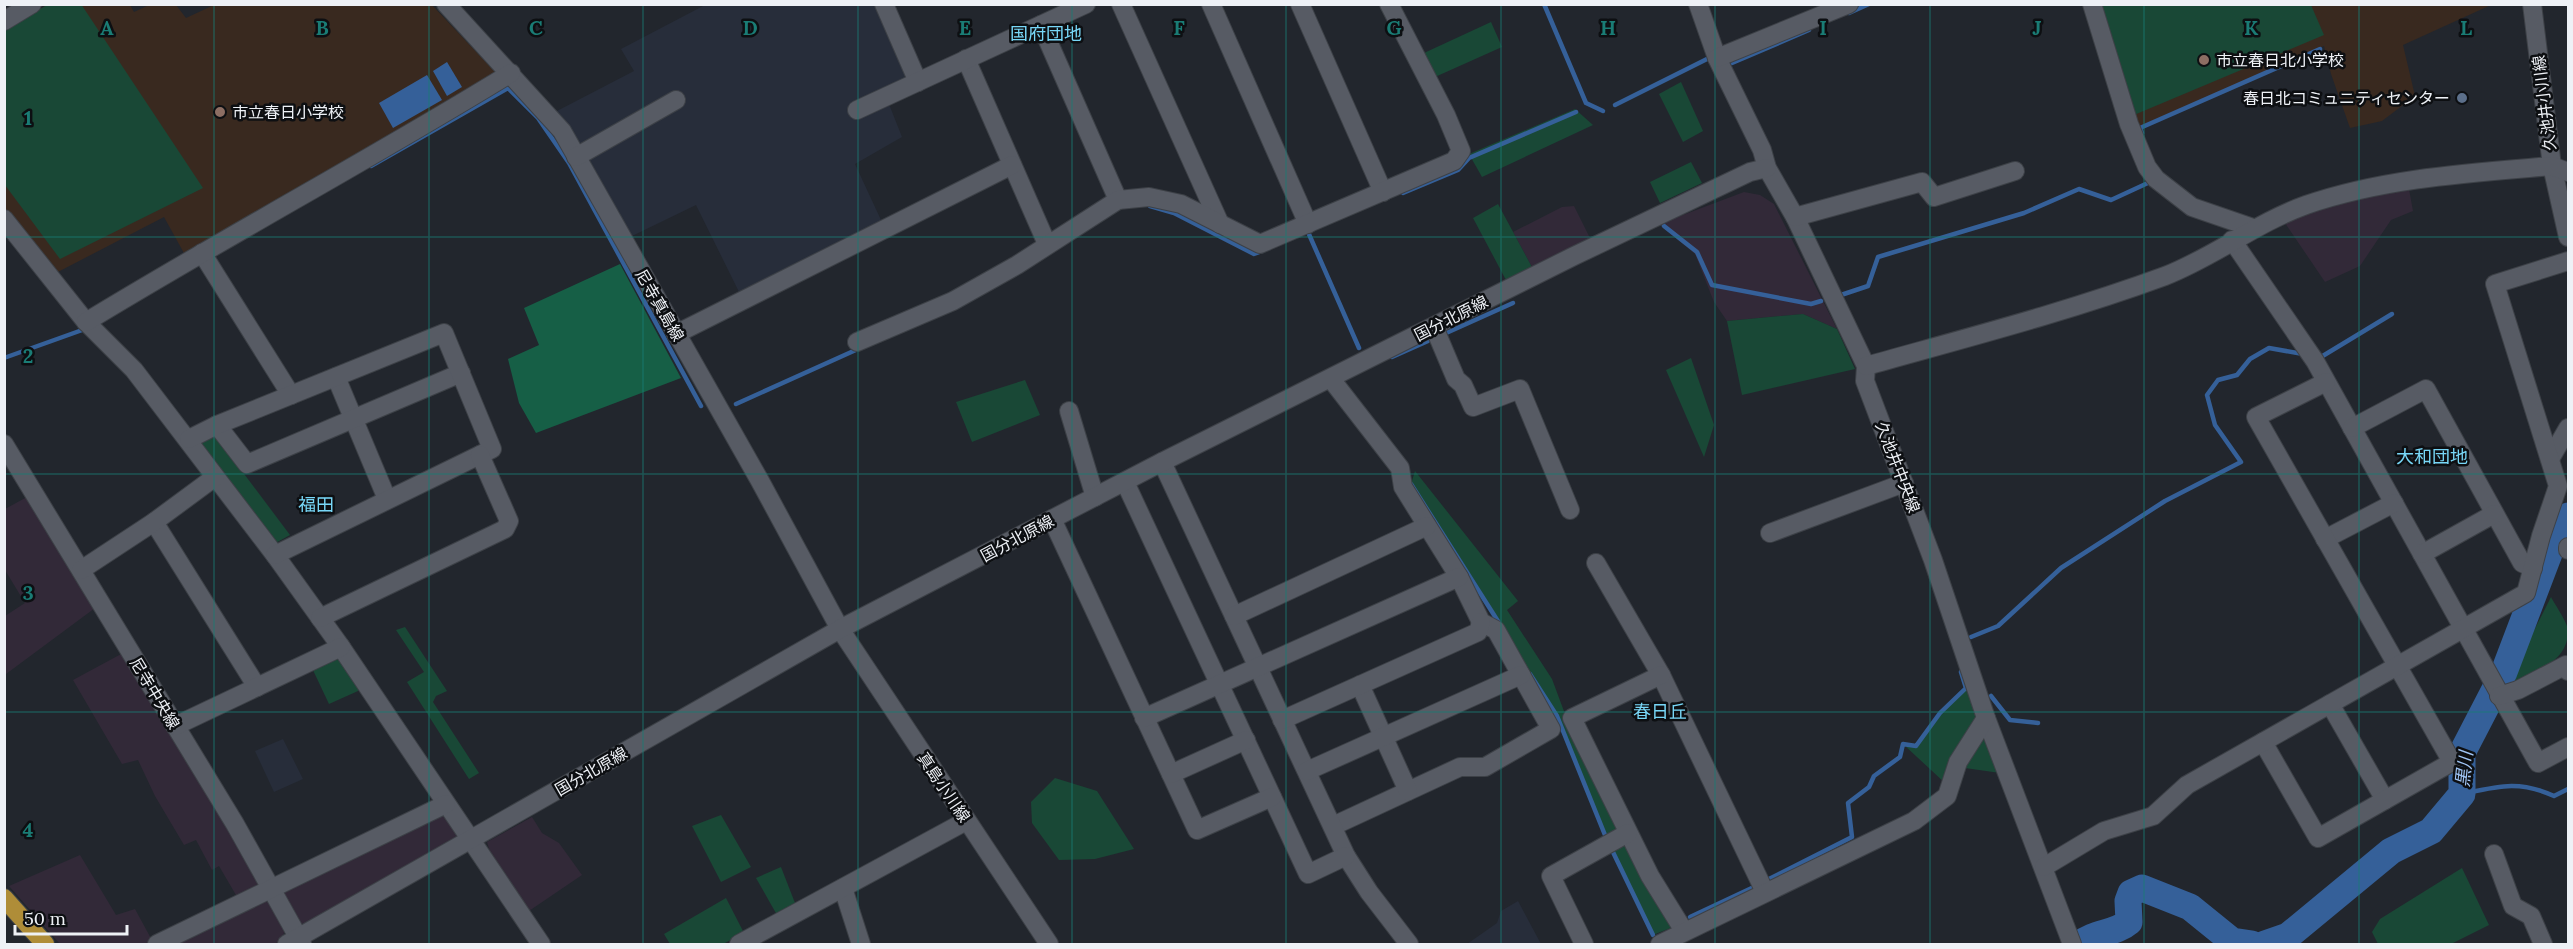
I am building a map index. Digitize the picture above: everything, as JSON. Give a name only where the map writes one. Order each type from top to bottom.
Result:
[{"type":"main road","points":[[4,898],[45,945]]},
{"type":"street","points":[[4,21],[32,4]]},
{"type":"street","name":"尼寺真島線","points":[[446,4],[562,131],[840,629]]},
{"type":"street","points":[[884,4],[918,82]]},
{"type":"street","points":[[857,110],[1086,4]]},
{"type":"street","points":[[1121,4],[1220,224]]},
{"type":"street","points":[[1211,4],[1308,224]]},
{"type":"street","points":[[1300,4],[1383,192]]},
{"type":"street","points":[[857,342],[953,301],[1017,265],[1118,200],[1149,197],[1181,204],[1260,244],[1454,160],[1461,151],[1446,115],[1389,4]]},
{"type":"street","name":"久池井中央線","points":[[1698,4],[1717,58],[1762,150],[1767,168],[1795,217],[1866,366],[1865,381],[1904,483],[1986,718],[2072,943]]},
{"type":"street","points":[[1717,58],[1849,4]]},
{"type":"street","points":[[2092,4],[2129,124],[2146,167],[2156,179],[2192,207],[2253,228]]},
{"type":"street","name":"久池井小川線","points":[[2532,4],[2560,169],[2568,237]]},
{"type":"street","points":[[1041,25],[1118,200]]},
{"type":"street","points":[[966,59],[1047,244]]},
{"type":"street","points":[[93,322],[205,258],[511,73]]},
{"type":"street","points":[[576,157],[676,100]]},
{"type":"street","points":[[676,334],[1012,165]]},
{"type":"street","name":"国分北原線","points":[[296,942],[840,629],[1162,462],[1750,172],[1767,168]]},
{"type":"street","points":[[1866,366],[2114,294],[2168,275],[2216,252],[2253,228],[2306,205],[2373,187],[2560,169]]},
{"type":"street","points":[[1795,217],[1922,182],[1934,197],[2015,171]]},
{"type":"street","points":[[4,219],[194,436],[215,477],[282,551],[326,615],[341,647],[541,945]]},
{"type":"street","points":[[2232,240],[2326,382],[2462,629],[2504,698],[2538,763],[2568,747]]},
{"type":"street","points":[[205,258],[291,395]]},
{"type":"street","points":[[2044,867],[2104,831],[2152,816],[2187,785],[2526,593],[2558,486],[2495,284],[2568,261]]},
{"type":"street","points":[[1434,327],[1456,379],[1463,386],[1473,407],[1520,389],[1570,510]]},
{"type":"street","points":[[194,436],[444,333],[492,449],[282,551]]},
{"type":"street","points":[[217,425],[247,464],[461,373]]},
{"type":"street","points":[[336,377],[387,499]]},
{"type":"street","points":[[1331,379],[1400,468],[1403,487],[1459,577],[1481,622],[1496,630],[1551,729],[1485,767],[1460,767],[1333,826]]},
{"type":"street","points":[[2263,742],[2318,838],[2452,762],[2256,417],[2326,382]]},
{"type":"street","points":[[2352,428],[2426,389],[2522,563],[2533,568]]},
{"type":"street","points":[[1069,411],[1095,497]]},
{"type":"street","points":[[2550,459],[2568,428]]},
{"type":"street","name":"尼寺中央線","points":[[4,444],[271,889],[296,942]]},
{"type":"street","points":[[326,615],[505,529],[509,521],[480,455]]},
{"type":"street","points":[[1162,462],[1346,856],[1369,892],[1409,945]]},
{"type":"street","points":[[81,570],[154,522],[215,477]]},
{"type":"street","points":[[1125,482],[1308,874],[1346,856]]},
{"type":"street","points":[[1770,533],[1904,483]]},
{"type":"street","points":[[2325,539],[2394,503]]},
{"type":"street","points":[[2422,554],[2494,514]]},
{"type":"street","points":[[1052,519],[1197,830],[1272,797]]},
{"type":"street","points":[[154,522],[258,687]]},
{"type":"street","points":[[1234,616],[1427,526]]},
{"type":"street","points":[[1596,563],[1661,675],[1765,892]]},
{"type":"street","points":[[1144,718],[1459,577]]},
{"type":"street","points":[[1282,720],[1478,632],[1481,622]]},
{"type":"street","name":"真島小川線","points":[[840,629],[1049,945]]},
{"type":"street","points":[[175,726],[341,647]]},
{"type":"street","points":[[2504,698],[2565,665],[2568,670]]},
{"type":"street","points":[[1307,771],[1521,675]]},
{"type":"street","points":[[1661,675],[1572,718],[1650,876],[1673,939],[1914,821],[1947,796],[1958,762],[1986,718]]},
{"type":"street","points":[[1360,685],[1408,791]]},
{"type":"street","points":[[2330,704],[2385,800]]},
{"type":"street","points":[[1171,774],[1246,740]]},
{"type":"street","points":[[157,945],[446,804]]},
{"type":"street","points":[[739,945],[966,820]]},
{"type":"street","points":[[1584,945],[1551,876],[1628,833]]},
{"type":"street","points":[[2494,854],[2513,906],[2531,916],[2543,945]]},
{"type":"street","points":[[843,888],[861,945]]},
{"type":"shaded area","name":"市立春日小学校","points":[[47,5],[130,5],[134,12],[149,5],[176,5],[186,18],[214,5],[432,5],[497,74],[185,255],[164,217],[54,274],[5,211],[5,29]]},
{"type":"shaded area","points":[[705,5],[877,5],[913,87],[887,99],[902,137],[855,164],[881,220],[866,233],[741,296],[696,205],[632,236],[585,152],[555,112],[634,71],[621,49]]},
{"type":"shaded area","name":"市立春日北小学校","points":[[2099,5],[2491,5],[2403,45],[2415,96],[2382,121],[2350,128],[2324,46],[2138,127]]},
{"type":"shaded area","points":[[2409,189],[2413,211],[2391,220],[2360,266],[2325,282],[2283,220],[2356,198]]},
{"type":"shaded area","points":[[1744,192],[1760,195],[1774,204],[1837,329],[1803,314],[1727,321],[1714,302],[1695,254],[1659,224]]},
{"type":"shaded area","points":[[1574,206],[1591,240],[1533,269],[1513,232],[1562,207]]},
{"type":"shaded area","points":[[27,497],[95,608],[6,674],[5,616],[25,603],[5,570],[5,509]]},
{"type":"shaded area","points":[[123,653],[228,825],[285,930],[281,941],[274,944],[169,944],[243,907],[219,866],[212,870],[196,840],[184,845],[155,796],[138,760],[122,764],[73,680]]},
{"type":"shaded area","points":[[283,739],[303,779],[274,792],[255,751]]},
{"type":"shaded area","points":[[445,809],[459,833],[458,839],[306,925],[298,922],[280,889]]},
{"type":"shaded area","points":[[532,817],[542,833],[559,843],[582,875],[526,913],[493,862],[487,842]]},
{"type":"shaded area","points":[[80,855],[116,915],[135,909],[154,944],[60,944],[9,886]]},
{"type":"shaded area","points":[[1518,901],[1541,944],[1467,944],[1497,923],[1501,911]]},
{"type":"green space","points":[[81,4],[203,188],[60,259],[5,185],[5,29],[47,5]]},
{"type":"green space","points":[[2099,5],[2311,5],[2324,35],[2134,115]]},
{"type":"green space","points":[[1491,22],[1502,47],[1435,77],[1424,53]]},
{"type":"green space","points":[[1681,82],[1703,131],[1683,142],[1659,94]]},
{"type":"green space","points":[[1575,109],[1593,125],[1482,177],[1469,154]]},
{"type":"green space","points":[[1691,162],[1702,183],[1660,203],[1650,182]]},
{"type":"green space","points":[[1498,204],[1533,269],[1507,282],[1473,218]]},
{"type":"green space","points":[[620,264],[681,378],[536,433],[519,403],[508,359],[539,345],[524,308]]},
{"type":"green space","points":[[1803,314],[1837,329],[1855,369],[1742,395],[1727,321]]},
{"type":"green space","points":[[1691,358],[1714,425],[1704,457],[1666,370]]},
{"type":"green space","points":[[1025,380],[1040,415],[972,442],[956,402]]},
{"type":"green space","points":[[212,431],[290,535],[274,544],[195,440]]},
{"type":"green space","points":[[1415,471],[1518,601],[1507,610],[1552,679],[1568,722],[1673,927],[1653,935],[1584,786],[1557,716],[1475,581],[1411,484]]},
{"type":"green space","points":[[2551,597],[2567,626],[2564,647],[2551,663],[2514,684],[2514,670]]},
{"type":"green space","points":[[405,627],[447,691],[436,696],[433,702],[479,773],[469,779],[407,682],[424,672],[396,630]]},
{"type":"green space","points":[[333,657],[341,659],[358,683],[358,691],[329,704],[312,668]]},
{"type":"green space","points":[[1966,688],[2000,773],[1951,766],[1945,783],[1903,744],[1917,746],[1940,713]]},
{"type":"green space","points":[[1055,778],[1097,791],[1134,849],[1095,859],[1059,860],[1032,823],[1031,802]]},
{"type":"green space","points":[[721,815],[751,867],[721,882],[692,826]]},
{"type":"green space","points":[[781,867],[795,903],[777,915],[756,878]]},
{"type":"green space","points":[[2462,868],[2489,925],[2451,944],[2378,944],[2372,932],[2380,919]]},
{"type":"green space","points":[[726,898],[744,933],[723,944],[670,944],[664,934]]},
{"type":"water","points":[[447,62],[462,87],[447,96],[433,71]]},
{"type":"water","points":[[427,75],[442,100],[393,128],[379,103]]},
{"type":"waterway","points":[[1544,4],[1586,103],[1603,111]]},
{"type":"waterway","points":[[1849,13],[1869,4]]},
{"type":"waterway","points":[[1732,63],[1809,30]]},
{"type":"waterway","points":[[2142,133],[2140,128],[2320,49]]},
{"type":"waterway","points":[[1615,105],[1707,59]]},
{"type":"waterway","points":[[371,166],[508,88],[538,118],[569,163],[701,406]]},
{"type":"waterway","points":[[1403,193],[1458,170],[1469,158],[1576,112]]},
{"type":"waterway","points":[[1841,295],[1868,286],[1878,257],[2024,213],[2079,189],[2111,200],[2150,182]]},
{"type":"waterway","points":[[1150,206],[1174,213],[1254,254],[1262,251]]},
{"type":"waterway","points":[[1664,226],[1697,252],[1712,285],[1811,304],[1821,301]]},
{"type":"waterway","points":[[1308,232],[1359,348]]},
{"type":"waterway","points":[[1444,334],[1513,303]]},
{"type":"waterway","points":[[2317,356],[2321,357],[2392,314]]},
{"type":"waterway","points":[[4,358],[85,329]]},
{"type":"waterway","points":[[1392,357],[1428,341]]},
{"type":"waterway","points":[[1971,637],[1998,626],[2061,568],[2165,501],[2241,462],[2215,425],[2207,395],[2218,380],[2237,375],[2250,359],[2269,348],[2303,354]]},
{"type":"waterway","points":[[736,404],[858,349]]},
{"type":"waterway","points":[[1411,484],[1501,626]]},
{"type":"waterway","name":"黒川","points":[[2265,944],[2288,936],[2391,851],[2431,831],[2462,794],[2462,753],[2504,672],[2558,530],[2568,516]]},
{"type":"waterway","points":[[1763,882],[1852,837],[1848,803],[1869,787],[1874,776],[1900,757],[1903,744],[1916,746],[1940,713],[1966,688],[1961,672]]},
{"type":"waterway","points":[[1530,674],[1557,716],[1607,840]]},
{"type":"waterway","points":[[1991,696],[2010,720],[2038,723]]},
{"type":"waterway","points":[[2462,794],[2498,787],[2519,786],[2554,796],[2568,789]]},
{"type":"waterway","points":[[1611,848],[1653,935]]},
{"type":"waterway","points":[[1690,917],[1756,886]]},
{"type":"waterway","name":"黒川","points":[[2080,944],[2129,922],[2128,901],[2131,893],[2142,888],[2190,907],[2232,941],[2252,944]]},
{"type":"place","name":"市立春日北小学校","points":[[2204,60]]},
{"type":"place","name":"春日北コミュニティセンター","points":[[2462,98]]},
{"type":"place","name":"市立春日小学校","points":[[220,112]]},
{"type":"district","name":"国府団地","points":[[1046,33]]},
{"type":"district","name":"大和団地","points":[[2432,456]]},
{"type":"district","name":"福田","points":[[316,504]]},
{"type":"district","name":"春日丘","points":[[1660,711]]}]
